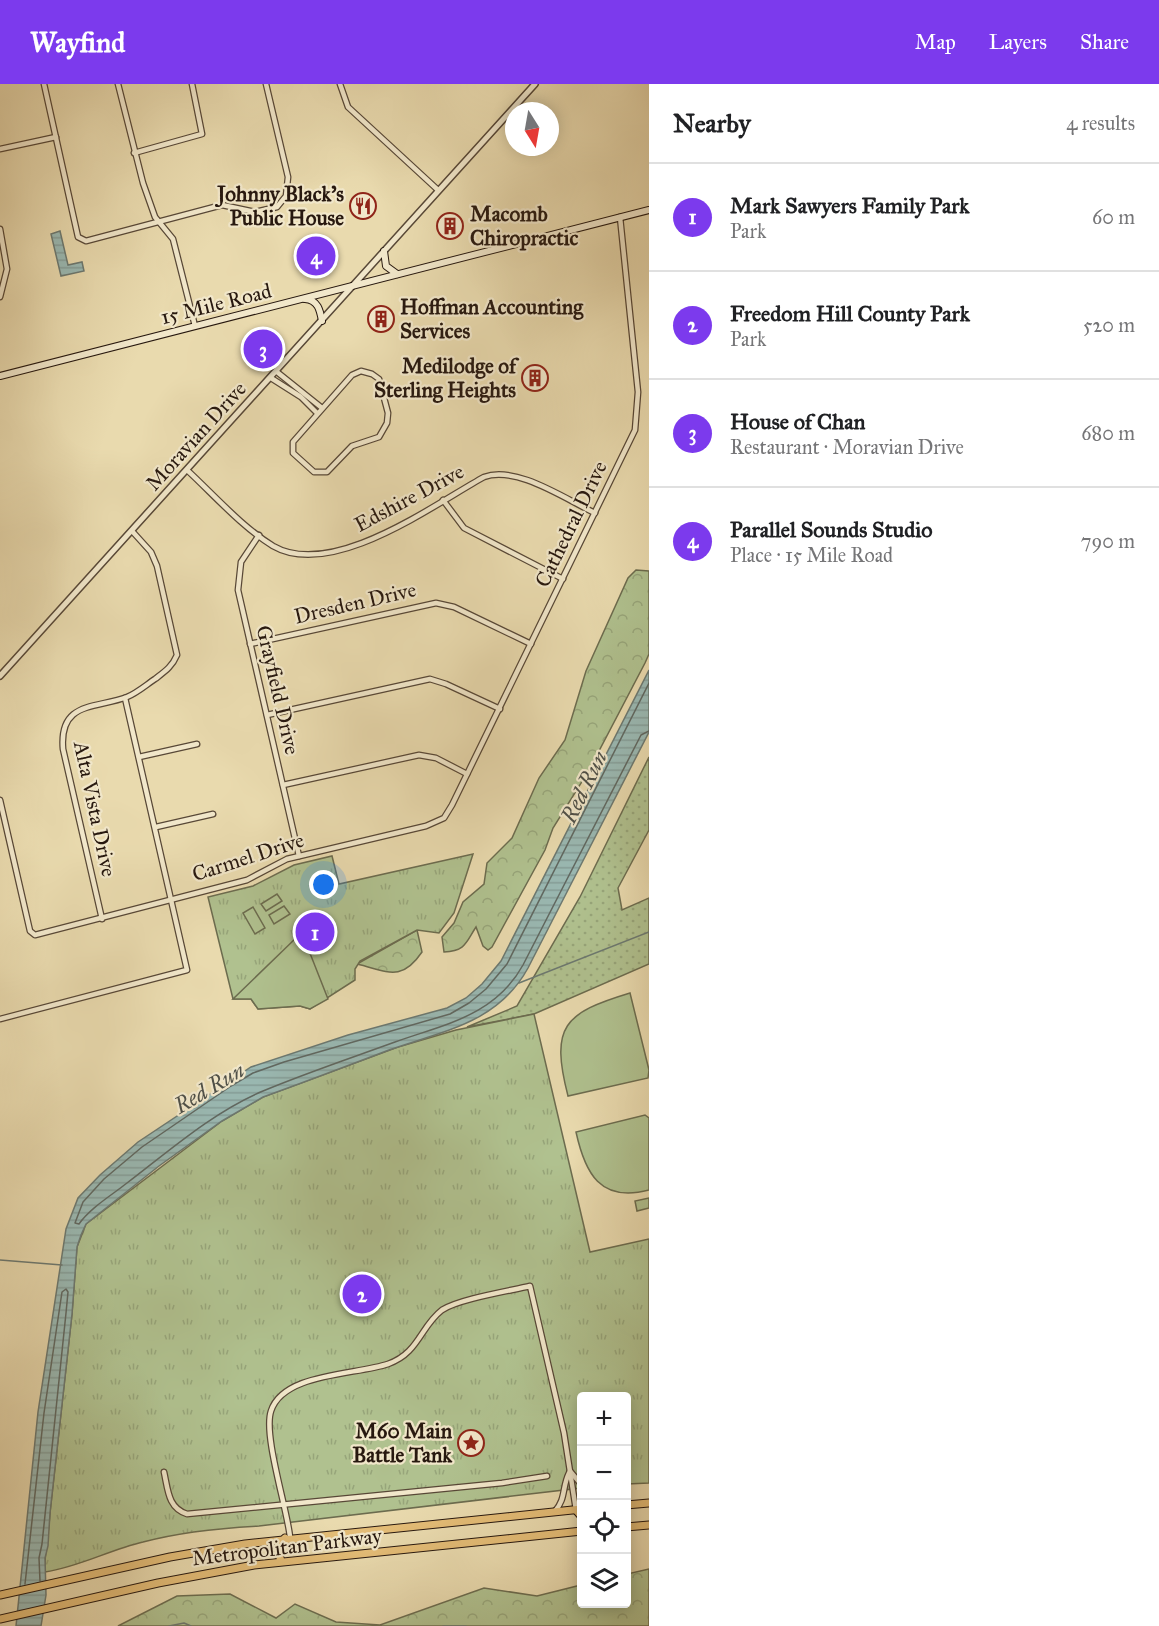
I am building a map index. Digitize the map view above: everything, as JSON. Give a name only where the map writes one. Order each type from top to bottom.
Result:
[{"type":"main road","name":"15 Mile Road","points":[[0,376],[649,210]]},
{"type":"main road","points":[[384,251],[386,266],[397,274]]},
{"type":"main road","points":[[302,299],[316,304],[321,321]]},
{"type":"main road","points":[[631,1505],[649,1503]]},
{"type":"main road","name":"Metropolitan Parkway","points":[[0,1595],[170,1557],[288,1538],[577,1509]]},
{"type":"main road","points":[[631,1527],[649,1525]]},
{"type":"main road","name":"Metropolitan Parkway","points":[[0,1618],[182,1578],[281,1561],[577,1531]]},
{"type":"main road","points":[[281,1561],[277,1548],[288,1538]]},
{"type":"street","points":[[44,84],[81,241],[222,205],[255,212],[277,207],[284,200],[288,191],[288,177],[266,84]]},
{"type":"street","points":[[118,84],[134,153],[150,204],[160,222],[169,232],[176,248],[195,326]]},
{"type":"street","points":[[134,153],[202,134],[192,84]]},
{"type":"street","points":[[340,84],[345,101],[356,116],[438,190]]},
{"type":"street","name":"Moravian Drive","points":[[0,676],[535,84]]},
{"type":"street","points":[[0,149],[56,137]]},
{"type":"street","name":"Cathedral Drive","points":[[438,822],[448,812],[631,440],[638,415],[620,217]]},
{"type":"street","points":[[0,229],[7,269],[0,297]]},
{"type":"street","points":[[362,370],[379,380],[388,419],[379,437],[352,446],[329,470],[319,474],[295,455],[292,448],[294,439],[322,408],[352,375],[362,370]]},
{"type":"street","points":[[277,372],[322,408]]},
{"type":"street","points":[[271,378],[301,398],[317,413]]},
{"type":"street","name":"Edshire Drive","points":[[187,470],[259,535],[285,551],[308,555],[355,546],[377,537],[484,477],[508,473],[595,513]]},
{"type":"street","points":[[443,500],[464,528],[563,579]]},
{"type":"street","name":"Alta Vista Drive","points":[[102,919],[62,740],[65,725],[79,710],[125,698],[166,671],[177,655],[158,566],[151,552],[132,531]]},
{"type":"street","name":"Grayfield Drive","points":[[259,535],[245,553],[237,579],[299,856]]},
{"type":"street","name":"Dresden Drive","points":[[250,644],[436,603],[454,607],[531,644]]},
{"type":"street","points":[[267,715],[430,679],[500,709]]},
{"type":"street","points":[[0,1019],[187,970],[125,698]]},
{"type":"street","points":[[139,757],[197,744]]},
{"type":"street","points":[[283,786],[419,755],[436,758],[467,774]]},
{"type":"street","name":"Carmel Drive","points":[[0,800],[30,930],[33,934],[102,919],[171,898],[246,880],[278,863],[299,856],[438,822]]},
{"type":"street","points":[[156,827],[213,814]]},
{"type":"street","points":[[288,1538],[285,1503],[269,1418],[272,1409],[285,1390],[300,1383],[389,1364],[405,1356],[416,1345],[443,1310],[457,1304],[530,1286],[577,1501]]},
{"type":"street","points":[[570,1471],[577,1479]]},
{"type":"street","points":[[554,1512],[563,1501],[564,1485],[570,1471]]},
{"type":"street","points":[[164,1472],[172,1504],[179,1511],[187,1514],[510,1483],[547,1476]]},
{"type":"green space","points":[[636,570],[649,571],[649,654],[645,663],[588,772],[553,828],[545,850],[492,947],[488,950],[483,946],[476,927],[461,948],[444,952],[442,937],[454,923],[463,902],[484,884],[487,863],[512,838],[539,778],[565,740],[586,671],[628,578]]},
{"type":"green space","points":[[649,757],[649,830],[618,888],[622,910],[649,898],[649,964],[534,1014],[467,1027],[517,1006],[580,897]]},
{"type":"green space","points":[[473,854],[454,913],[439,933],[417,930],[360,961],[355,969],[355,980],[310,1009],[300,1006],[258,1009],[251,999],[233,999],[208,897],[253,886],[294,865],[332,856],[339,884]]},
{"type":"green space","points":[[277,894],[282,901],[266,911],[261,904]]},
{"type":"green space","points":[[284,906],[290,914],[274,924],[269,915]]},
{"type":"green space","points":[[253,907],[265,928],[255,934],[243,913]]},
{"type":"green space","points":[[417,930],[422,952],[407,968],[393,972],[357,964]]},
{"type":"green space","points":[[298,936],[304,938],[328,999],[310,1009],[300,1006],[258,1009],[251,999],[233,999]]},
{"type":"green space","points":[[630,993],[649,1070],[648,1078],[568,1096],[561,1053],[562,1038],[568,1026],[577,1016],[590,1008]]},
{"type":"green space","points":[[534,1014],[590,1252],[649,1239],[649,1483],[631,1484],[631,1392],[577,1392],[577,1488],[186,1533],[130,1545],[58,1570],[45,1572],[77,1247],[86,1224],[222,1121],[263,1097],[398,1047],[456,1030]]},
{"type":"green space","points":[[645,1115],[649,1118],[649,1190],[632,1193],[607,1188],[590,1172],[576,1132]]},
{"type":"green space","points":[[649,1198],[649,1208],[637,1211],[635,1201]]},
{"type":"green space","points":[[649,1569],[649,1626],[118,1626],[177,1596],[230,1594],[276,1618],[295,1604],[336,1622],[380,1625],[484,1588],[537,1596],[577,1586],[577,1608],[631,1608],[631,1573]]},
{"type":"water","points":[[60,231],[68,265],[82,262],[84,271],[61,276],[51,234]]},
{"type":"water","name":"Red Run","points":[[649,670],[649,732],[528,968],[516,987],[485,1013],[468,1023],[263,1097],[222,1121],[159,1166],[86,1224],[77,1247],[72,1314],[45,1558],[46,1595],[41,1626],[16,1626],[38,1412],[66,1229],[78,1198],[100,1175],[138,1142],[251,1067],[348,1035],[447,1008],[466,998],[482,984],[501,961]]},
{"type":"waterway","points":[[519,983],[649,932]]},
{"type":"waterway","points":[[0,1260],[62,1265]]},
{"type":"waterway","points":[[169,1626],[184,1623],[191,1626]]},
{"type":"waterway","points":[[443,1626],[466,1626]]},
{"type":"place","name":"Johnny Black's Public House","points":[[363,206]]},
{"type":"place","name":"Macomb Chiropractic","points":[[450,226]]},
{"type":"place","name":"Parallel Sounds Studio","points":[[316,256]]},
{"type":"place","name":"Hoffman Accounting Services","points":[[381,319]]},
{"type":"place","name":"House of Chan","points":[[263,349]]},
{"type":"place","name":"Medilodge of Sterling Heights","points":[[535,378]]},
{"type":"place","name":"Mark Sawyers Family Park","points":[[315,932]]},
{"type":"place","name":"Freedom Hill County Park","points":[[362,1294]]},
{"type":"place","name":"M60 Main Battle Tank","points":[[471,1443]]}]
